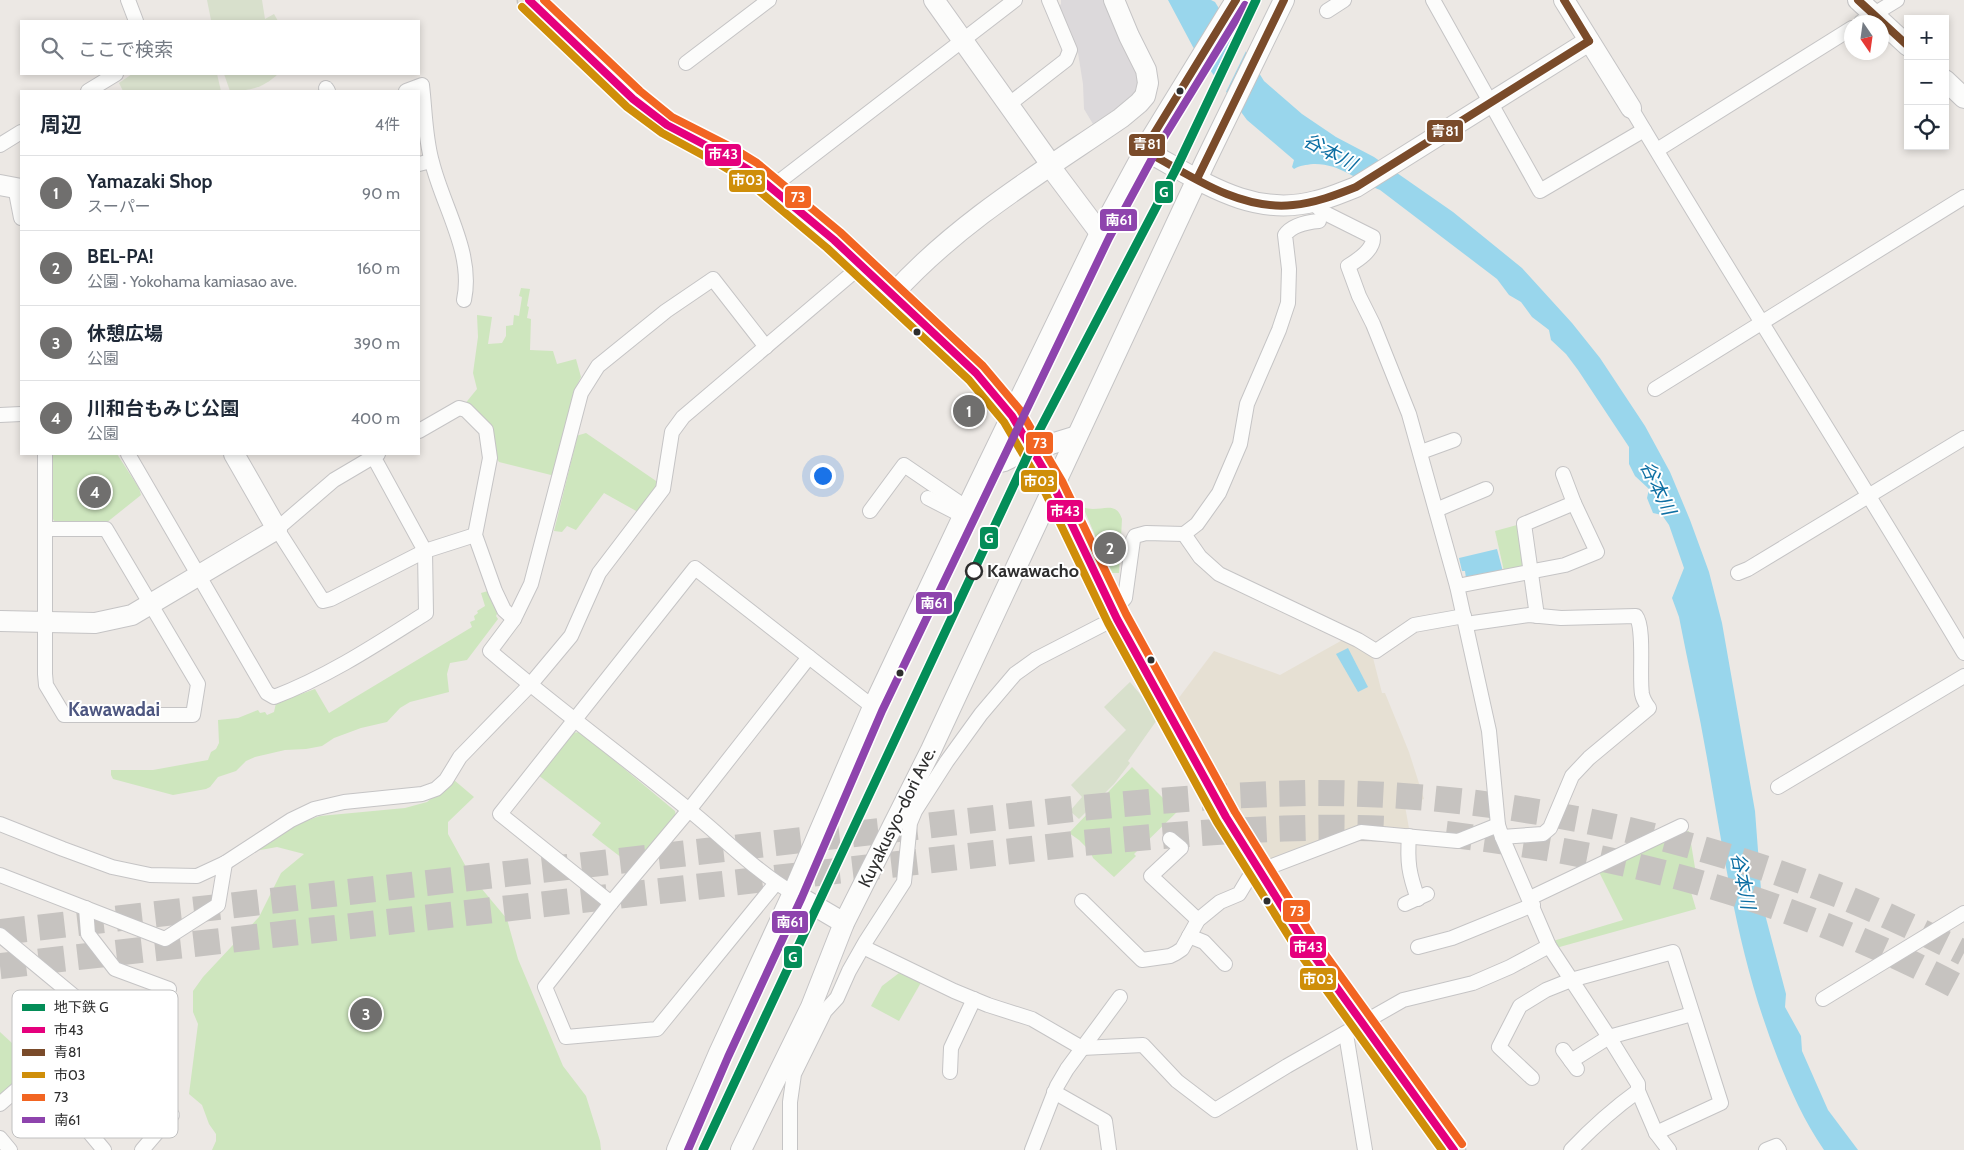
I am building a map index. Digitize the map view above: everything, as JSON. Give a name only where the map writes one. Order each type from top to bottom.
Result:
[{"type":"main road","points":[[529,0],[633,99],[667,125],[696,142],[726,156],[772,187],[862,265],[976,373],[1012,416],[1054,484],[1115,615],[1226,817],[1306,945],[1354,1028],[1454,1150]]},
{"type":"street","points":[[128,0],[136,20]]},
{"type":"street","points":[[686,63],[769,0]]},
{"type":"street","points":[[934,0],[963,38],[1055,173],[1100,233]]},
{"type":"street","points":[[772,187],[1014,0]]},
{"type":"street","points":[[1008,105],[1066,60],[1069,54],[1070,50],[1049,0]]},
{"type":"street","points":[[893,294],[932,257],[983,214],[1133,109],[1145,96],[1147,90],[1146,70],[1114,0]]},
{"type":"street","points":[[677,1150],[718,1053],[794,893],[873,707],[1100,233],[1144,150],[1236,0]]},
{"type":"street","name":"Kuyakusyo-dori Ave.","points":[[741,1150],[818,1009],[844,923],[939,755],[1054,484],[1197,179],[1284,0]]},
{"type":"street","points":[[1327,11],[1344,0]]},
{"type":"street","points":[[1433,0],[1540,191],[1644,130]]},
{"type":"street","points":[[1564,0],[1870,496],[1964,653]]},
{"type":"street","points":[[1858,0],[1865,15]]},
{"type":"street","points":[[1873,15],[1897,0]]},
{"type":"street","points":[[1657,150],[1844,33]]},
{"type":"street","points":[[1889,33],[1904,43]]},
{"type":"street","points":[[790,1150],[790,1102],[794,1074],[818,1009],[837,998],[863,947],[904,882],[910,823],[939,755],[981,714],[1015,674],[1036,660],[1104,624],[1115,615],[1125,598],[1135,536],[1146,533],[1184,534],[1197,524],[1220,493],[1240,444],[1247,404],[1286,314],[1290,286],[1286,232],[1301,224],[1316,208],[1356,187],[1589,41]]},
{"type":"street","points":[[90,90],[114,75]]},
{"type":"street","points":[[1949,84],[1964,98]]},
{"type":"street","points":[[409,90],[422,86],[425,163],[453,225],[466,269],[467,286],[464,300]]},
{"type":"street","points":[[0,145],[20,133]]},
{"type":"street","points":[[1144,150],[1232,197],[1260,205],[1316,208],[1373,237],[1371,248],[1348,266],[1358,296],[1373,324],[1405,405],[1421,452],[1457,586],[1490,732],[1500,831],[1550,946],[1638,1084],[1638,1091],[1656,1133],[1669,1150]]},
{"type":"street","points":[[12,187],[20,215]]},
{"type":"street","points":[[1655,389],[1964,197]]},
{"type":"street","points":[[0,824],[63,850],[112,867],[150,875],[197,876],[225,863],[291,820],[314,809],[344,802],[422,794],[436,789],[446,780],[460,757],[530,685],[571,636],[599,573],[663,489],[672,432],[683,417],[862,265]]},
{"type":"street","points":[[766,347],[713,279],[666,310],[598,366],[581,393],[531,584],[514,619],[490,651],[530,685],[689,810],[776,883],[844,923]]},
{"type":"street","points":[[420,429],[459,408],[466,410],[486,430],[490,458],[475,534],[495,591],[504,610],[514,619]]},
{"type":"street","points":[[0,415],[20,414]]},
{"type":"street","points":[[988,465],[1004,461],[1031,447],[1052,444],[1077,436]]},
{"type":"street","points":[[1738,573],[1748,569],[1964,438]]},
{"type":"street","points":[[1421,452],[1454,440]]},
{"type":"street","points":[[45,455],[45,529],[46,685],[64,715],[193,716],[198,684],[106,529],[45,529]]},
{"type":"street","points":[[0,621],[79,624],[113,620],[132,615],[151,605],[198,576],[277,529],[334,480],[375,455],[425,551],[426,613],[375,646],[308,684],[274,697],[267,693],[198,576],[129,455]]},
{"type":"street","points":[[235,455],[277,529],[323,601],[331,599],[425,551],[475,534]]},
{"type":"street","points":[[870,511],[904,465],[965,512]]},
{"type":"street","points":[[1457,586],[1565,564],[1597,552],[1574,503],[1563,474]]},
{"type":"street","points":[[1436,510],[1486,489]]},
{"type":"street","points":[[928,498],[965,512]]},
{"type":"street","points":[[1537,616],[1524,524],[1574,503]]},
{"type":"street","points":[[1082,901],[1142,960],[1170,956],[1182,948],[1198,920],[1220,902],[1238,894],[1248,879],[1259,871],[1361,832],[1458,841],[1500,831],[1543,834],[1550,828],[1572,776],[1589,758],[1649,708],[1642,696],[1641,624],[1636,616],[1561,618],[1537,616],[1414,625],[1376,651],[1358,640],[1219,574],[1200,557],[1184,534]]},
{"type":"street","points":[[611,903],[500,814],[695,568],[873,707]]},
{"type":"street","points":[[776,883],[657,1029],[566,1036],[545,987],[611,903],[689,810],[809,657]]},
{"type":"street","points":[[1778,786],[1964,676]]},
{"type":"street","points":[[1418,947],[1452,938],[1531,902],[1682,826]]},
{"type":"street","points":[[1409,836],[1407,861],[1417,899]]},
{"type":"street","points":[[1170,839],[1180,848],[1151,876],[1198,920]]},
{"type":"street","points":[[0,875],[165,939],[218,905],[225,863]]},
{"type":"street","points":[[86,908],[88,934],[115,969],[169,988],[168,990]]},
{"type":"street","points":[[1823,999],[1964,913]]},
{"type":"street","points":[[0,935],[66,990]]},
{"type":"street","points":[[1189,936],[1204,942],[1226,964]]},
{"type":"street","points":[[863,947],[974,999],[1032,1019],[1082,1048],[1143,1045],[1177,1082],[1216,1110],[1287,1066],[1403,1000],[1473,982],[1510,967],[1550,946]]},
{"type":"street","points":[[1532,1078],[1499,1047],[1520,1006],[1546,990],[1571,980],[1673,952],[1722,1103],[1656,1133]]},
{"type":"street","points":[[1032,1150],[1054,1092],[1067,1068],[1120,997]]},
{"type":"street","points":[[950,1072],[951,1048],[974,999]]},
{"type":"street","points":[[1570,1060],[1609,1037],[1692,1014]]},
{"type":"street","points":[[1354,1028],[1365,1150]]},
{"type":"street","points":[[1571,1150],[1594,1126],[1638,1091]]},
{"type":"street","points":[[1054,1092],[1105,1121],[1108,1150]]},
{"type":"street","points":[[0,1104],[12,1094]]},
{"type":"street","points":[[0,1138],[10,1150]]},
{"type":"street","points":[[94,1138],[104,1150]]},
{"type":"street","points":[[142,1150],[152,1138]]},
{"type":"street","points":[[1766,1150],[1776,1146],[1779,1150]]},
{"type":"shaded area","points":[[1061,0],[1107,0],[1137,73],[1137,84],[1133,97],[1093,124],[1084,109],[1083,84],[1078,53],[1059,6]]},
{"type":"shaded area","points":[[1346,638],[1372,654],[1382,693],[1385,693],[1409,752],[1424,799],[1405,806],[1410,834],[1361,829],[1275,863],[1263,860],[1239,824],[1175,703],[1214,651],[1280,675]]},
{"type":"green space","points":[[207,0],[262,0],[265,19],[274,14],[277,20],[211,20]]},
{"type":"green space","points":[[131,75],[217,75],[221,90],[122,90],[119,83]]},
{"type":"green space","points":[[224,75],[277,75],[267,83],[256,88],[230,90]]},
{"type":"green space","points":[[521,288],[530,289],[527,318],[531,319],[530,350],[553,351],[557,364],[576,359],[581,377],[576,387],[555,476],[499,462],[464,405],[477,389],[473,373],[478,337],[477,315],[492,317],[488,344],[502,343],[506,336],[506,326],[513,325],[514,315],[519,316],[522,297],[519,296]]},
{"type":"green space","points":[[586,433],[659,483],[638,512],[604,493],[576,530],[567,526],[562,532],[554,531],[576,436]]},
{"type":"green space","points":[[50,455],[118,455],[139,488],[141,495],[106,523],[56,523],[48,513]]},
{"type":"green space","points":[[1083,507],[1089,509],[1111,508],[1119,513],[1122,519],[1119,573],[1111,573]]},
{"type":"green space","points":[[1517,525],[1525,565],[1520,568],[1504,571],[1495,531]]},
{"type":"green space","points":[[488,591],[492,603],[498,612],[496,616],[498,619],[467,660],[450,663],[447,674],[449,692],[410,702],[400,708],[387,722],[361,728],[334,738],[322,746],[285,750],[255,757],[246,761],[236,771],[218,777],[206,789],[173,795],[113,779],[111,775],[111,770],[153,770],[208,760],[211,752],[216,749],[219,743],[218,720],[238,718],[258,710],[260,713],[265,712],[267,715],[274,712],[276,703],[315,689],[329,713],[472,627],[470,622],[475,620],[474,616],[478,613],[477,611],[485,606],[481,593]]},
{"type":"green space","points":[[1130,682],[1159,717],[1128,761],[1130,763],[1114,784],[1079,819],[1070,811],[1082,797],[1071,785],[1126,730],[1104,707]]},
{"type":"green space","points":[[580,732],[675,811],[676,817],[635,868],[592,835],[601,823],[538,775],[571,733]]},
{"type":"green space","points":[[1132,767],[1164,799],[1173,794],[1177,799],[1174,801],[1181,808],[1134,854],[1136,856],[1114,877],[1093,858],[1090,851],[1079,840],[1069,833]]},
{"type":"green space","points":[[454,780],[474,797],[448,822],[448,834],[471,876],[507,919],[518,959],[563,1066],[586,1096],[601,1150],[212,1150],[216,1141],[216,1134],[209,1124],[202,1105],[189,1094],[198,1024],[193,1012],[193,991],[203,977],[259,917],[281,873],[304,854],[277,847],[255,851],[294,825],[320,816],[405,808],[427,802]]},
{"type":"green space","points":[[1689,831],[1697,880],[1688,882],[1696,909],[1556,948],[1553,941],[1623,920],[1599,872],[1679,833]]},
{"type":"green space","points":[[903,970],[923,979],[899,1021],[871,1006],[882,986]]},
{"type":"green space","points":[[0,1032],[12,1043],[12,1087],[0,1096]]},
{"type":"water","name":"谷本川","points":[[1168,0],[1211,0],[1215,2],[1264,81],[1302,114],[1336,137],[1374,157],[1453,212],[1522,268],[1572,323],[1600,358],[1645,426],[1670,472],[1690,520],[1709,572],[1722,623],[1755,811],[1762,903],[1786,994],[1785,1007],[1801,1036],[1802,1051],[1828,1110],[1858,1150],[1824,1150],[1810,1128],[1793,1094],[1764,1022],[1743,948],[1727,873],[1697,705],[1679,617],[1672,598],[1684,568],[1669,525],[1662,515],[1653,513],[1647,498],[1649,489],[1635,476],[1629,464],[1629,447],[1578,370],[1566,354],[1551,340],[1549,330],[1532,317],[1521,302],[1509,295],[1497,279],[1380,190],[1332,166],[1313,164],[1294,169],[1292,167],[1294,160],[1247,120],[1193,47]]},
{"type":"water","points":[[1497,549],[1503,572],[1466,578],[1459,558]]},
{"type":"water","points":[[1348,648],[1368,687],[1358,692],[1336,654]]},
{"type":"pier","points":[[1235,30],[1247,49],[1225,94],[1213,78]]},
{"type":"tunnel","points":[[0,932],[1081,808],[1224,796],[1309,793],[1377,794],[1513,808],[1649,835],[1715,853],[1844,897],[1964,953]]},
{"type":"tunnel","points":[[0,966],[1083,843],[1197,833],[1274,829],[1388,829]]},
{"type":"tunnel","points":[[1446,834],[1528,845],[1596,857],[1705,884],[1758,901],[1862,941],[1964,990]]},
{"type":"metro line","name":"G","points":[[703,1150],[1040,429],[1176,169],[1256,0]]},
{"type":"transit line","name":"市43","points":[[529,0],[633,99],[667,125],[752,172],[834,240],[976,373],[1012,416],[1053,485],[1117,619],[1226,817],[1306,945],[1454,1150]]},
{"type":"transit line","name":"73","points":[[544,0],[640,91],[672,117],[731,147],[757,163],[840,232],[983,366],[1020,410],[1062,481],[1126,614],[1235,812],[1314,939],[1462,1144]]},
{"type":"transit line","name":"青81","points":[[1236,0],[1144,150],[1215,189],[1234,197],[1273,205],[1293,205],[1309,202],[1333,196],[1356,187],[1589,41]]},
{"type":"transit line","name":"青81","points":[[1197,179],[1284,0]]},
{"type":"transit line","name":"青81","points":[[1564,0],[1589,41]]},
{"type":"transit line","name":"青81","points":[[1858,0],[1904,42]]},
{"type":"transit line","name":"南61","points":[[688,1150],[728,1057],[802,897],[882,711],[1109,238],[1161,142],[1245,5]]},
{"type":"transit line","name":"市03","points":[[522,7],[627,107],[662,133],[746,180],[827,248],[969,380],[1004,422],[1044,490],[1108,623],[1217,822],[1298,951],[1442,1150]]},
{"type":"place","name":"Yamazaki Shop","points":[[969,411]]},
{"type":"place","name":"川和台もみじ公園","points":[[95,492]]},
{"type":"place","name":"BEL-PA!","points":[[1110,548]]},
{"type":"place","name":"Kawawacho","points":[[974,571]]},
{"type":"place","name":"休憩広場","points":[[366,1014]]},
{"type":"district","name":"Kawawadai","points":[[114,709]]}]
